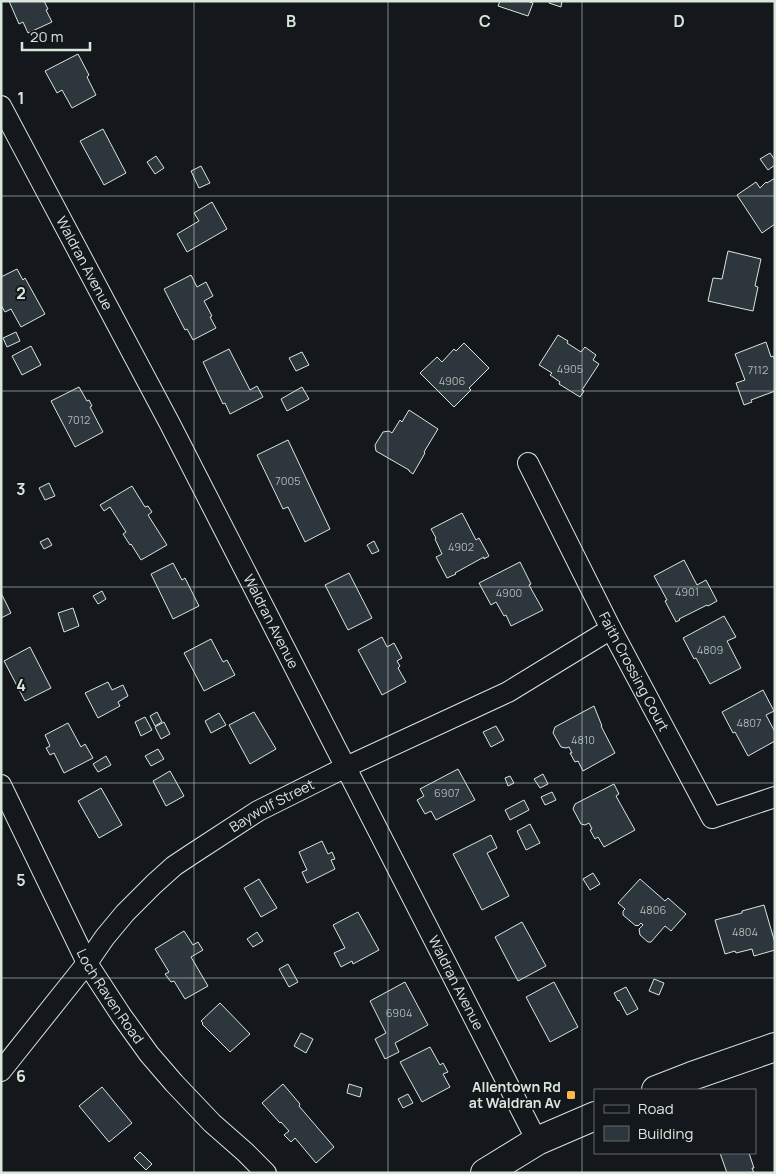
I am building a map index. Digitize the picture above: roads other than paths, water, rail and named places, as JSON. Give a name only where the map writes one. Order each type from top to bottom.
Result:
[{"type":"main road","points":[[659,1089],[775,1047]]},
{"type":"main road","points":[[485,1173],[537,1141],[594,1116]]},
{"type":"street","name":"Waldran Avenue","points":[[1,106],[170,424],[537,1141]]},
{"type":"street","name":"Faith Crossing Court","points":[[528,463],[611,629],[712,818],[775,796]]},
{"type":"street","name":"Baywolf Street","points":[[1,1071],[125,913],[174,866],[258,812],[346,767],[508,692],[611,629]]},
{"type":"street","name":"Loch Raven Road","points":[[1,785],[87,963],[121,1015],[149,1054],[174,1083],[212,1123],[246,1152],[266,1173]]},
{"type":"place","name":"Allentown Rd at Waldran Av","points":[[571,1095]]}]
